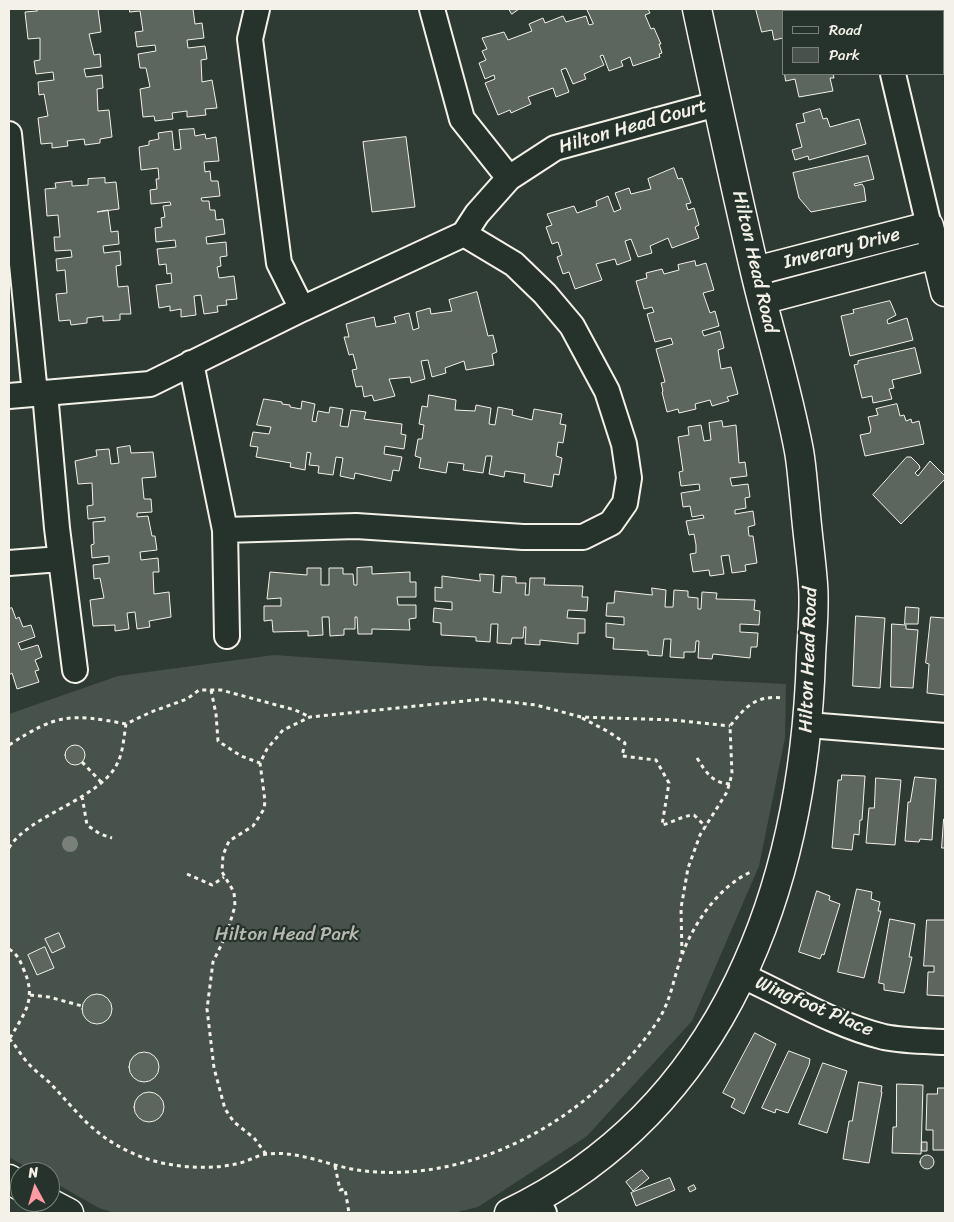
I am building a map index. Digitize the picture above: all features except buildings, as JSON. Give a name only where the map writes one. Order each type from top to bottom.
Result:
[{"type":"street","points":[[256,9],[250,38],[279,263],[302,309]]},
{"type":"street","points":[[432,9],[462,119],[509,178]]},
{"type":"street","name":"Hilton Head Road","points":[[509,1213],[540,1206],[602,1154],[654,1105],[707,1038],[743,976],[768,913],[781,871],[792,824],[809,714],[813,587],[799,452],[755,271],[697,9]]},
{"type":"street","points":[[894,75],[945,292]]},
{"type":"street","name":"Hilton Head Court","points":[[464,234],[477,214],[509,178],[555,148],[717,104]]},
{"type":"street","points":[[9,134],[74,670]]},
{"type":"street","name":"Inverary Drive","points":[[755,271],[929,226]]},
{"type":"street","points":[[9,396],[150,384],[302,309],[464,234],[514,264],[545,294],[572,326],[603,383],[624,444],[629,478],[625,503],[611,523],[583,537],[523,537],[356,526],[226,530]]},
{"type":"street","points":[[762,300],[936,254]]},
{"type":"street","points":[[190,363],[226,530],[227,636]]},
{"type":"street","points":[[9,563],[60,559]]},
{"type":"street","points":[[809,714],[945,736]]},
{"type":"street","name":"Wingfoot Place","points":[[743,976],[830,1017],[872,1033],[908,1041],[945,1042]]},
{"type":"path","points":[[9,745],[56,719],[88,717],[126,724],[151,712],[187,699],[199,690],[221,690],[286,707],[310,717]]},
{"type":"path","points":[[210,690],[216,714],[218,741],[241,756],[260,764]]},
{"type":"path","points":[[682,954],[681,908],[688,868],[700,835],[730,784],[733,754],[730,726],[746,706],[764,698],[781,697],[809,714]]},
{"type":"path","points":[[266,1154],[254,1138],[228,1115],[214,1068],[206,1009],[208,984],[213,962],[227,933],[235,906],[234,892],[224,877],[221,864],[227,845],[252,826],[264,809],[265,801],[260,764],[267,749],[279,734],[290,725],[310,717],[484,699],[536,705],[581,717],[673,720],[730,726]]},
{"type":"path","points":[[581,717],[625,743],[622,756],[656,760],[669,783],[662,824],[670,823],[680,816],[694,814],[706,826]]},
{"type":"path","points":[[9,847],[33,827],[102,783],[118,763],[126,724]]},
{"type":"path","points":[[697,758],[711,778],[720,783],[730,784]]},
{"type":"path","points":[[82,762],[102,783]]},
{"type":"path","points":[[82,796],[87,825],[100,834],[112,838]]},
{"type":"path","points":[[9,949],[17,956],[24,969],[30,995],[26,1012],[9,1038],[19,1054],[99,1136],[132,1154],[163,1163],[228,1166],[266,1154],[291,1155],[335,1166],[388,1172],[444,1166],[503,1148],[542,1130],[582,1103],[639,1046],[667,1005],[682,954],[710,904],[735,880],[754,870],[781,871]]},
{"type":"path","points":[[187,874],[212,885],[224,877]]},
{"type":"path","points":[[30,995],[49,997],[82,1006]]},
{"type":"path","points":[[335,1166],[340,1190],[345,1189],[349,1213]]},
{"type":"green space","name":"Hilton Head Park","points":[[274,655],[430,666],[786,684],[785,738],[759,866],[692,1021],[587,1136],[478,1207],[453,1213],[115,1213],[99,1208],[60,1186],[60,1162],[18,1162],[9,1157],[9,714],[118,676]]}]
